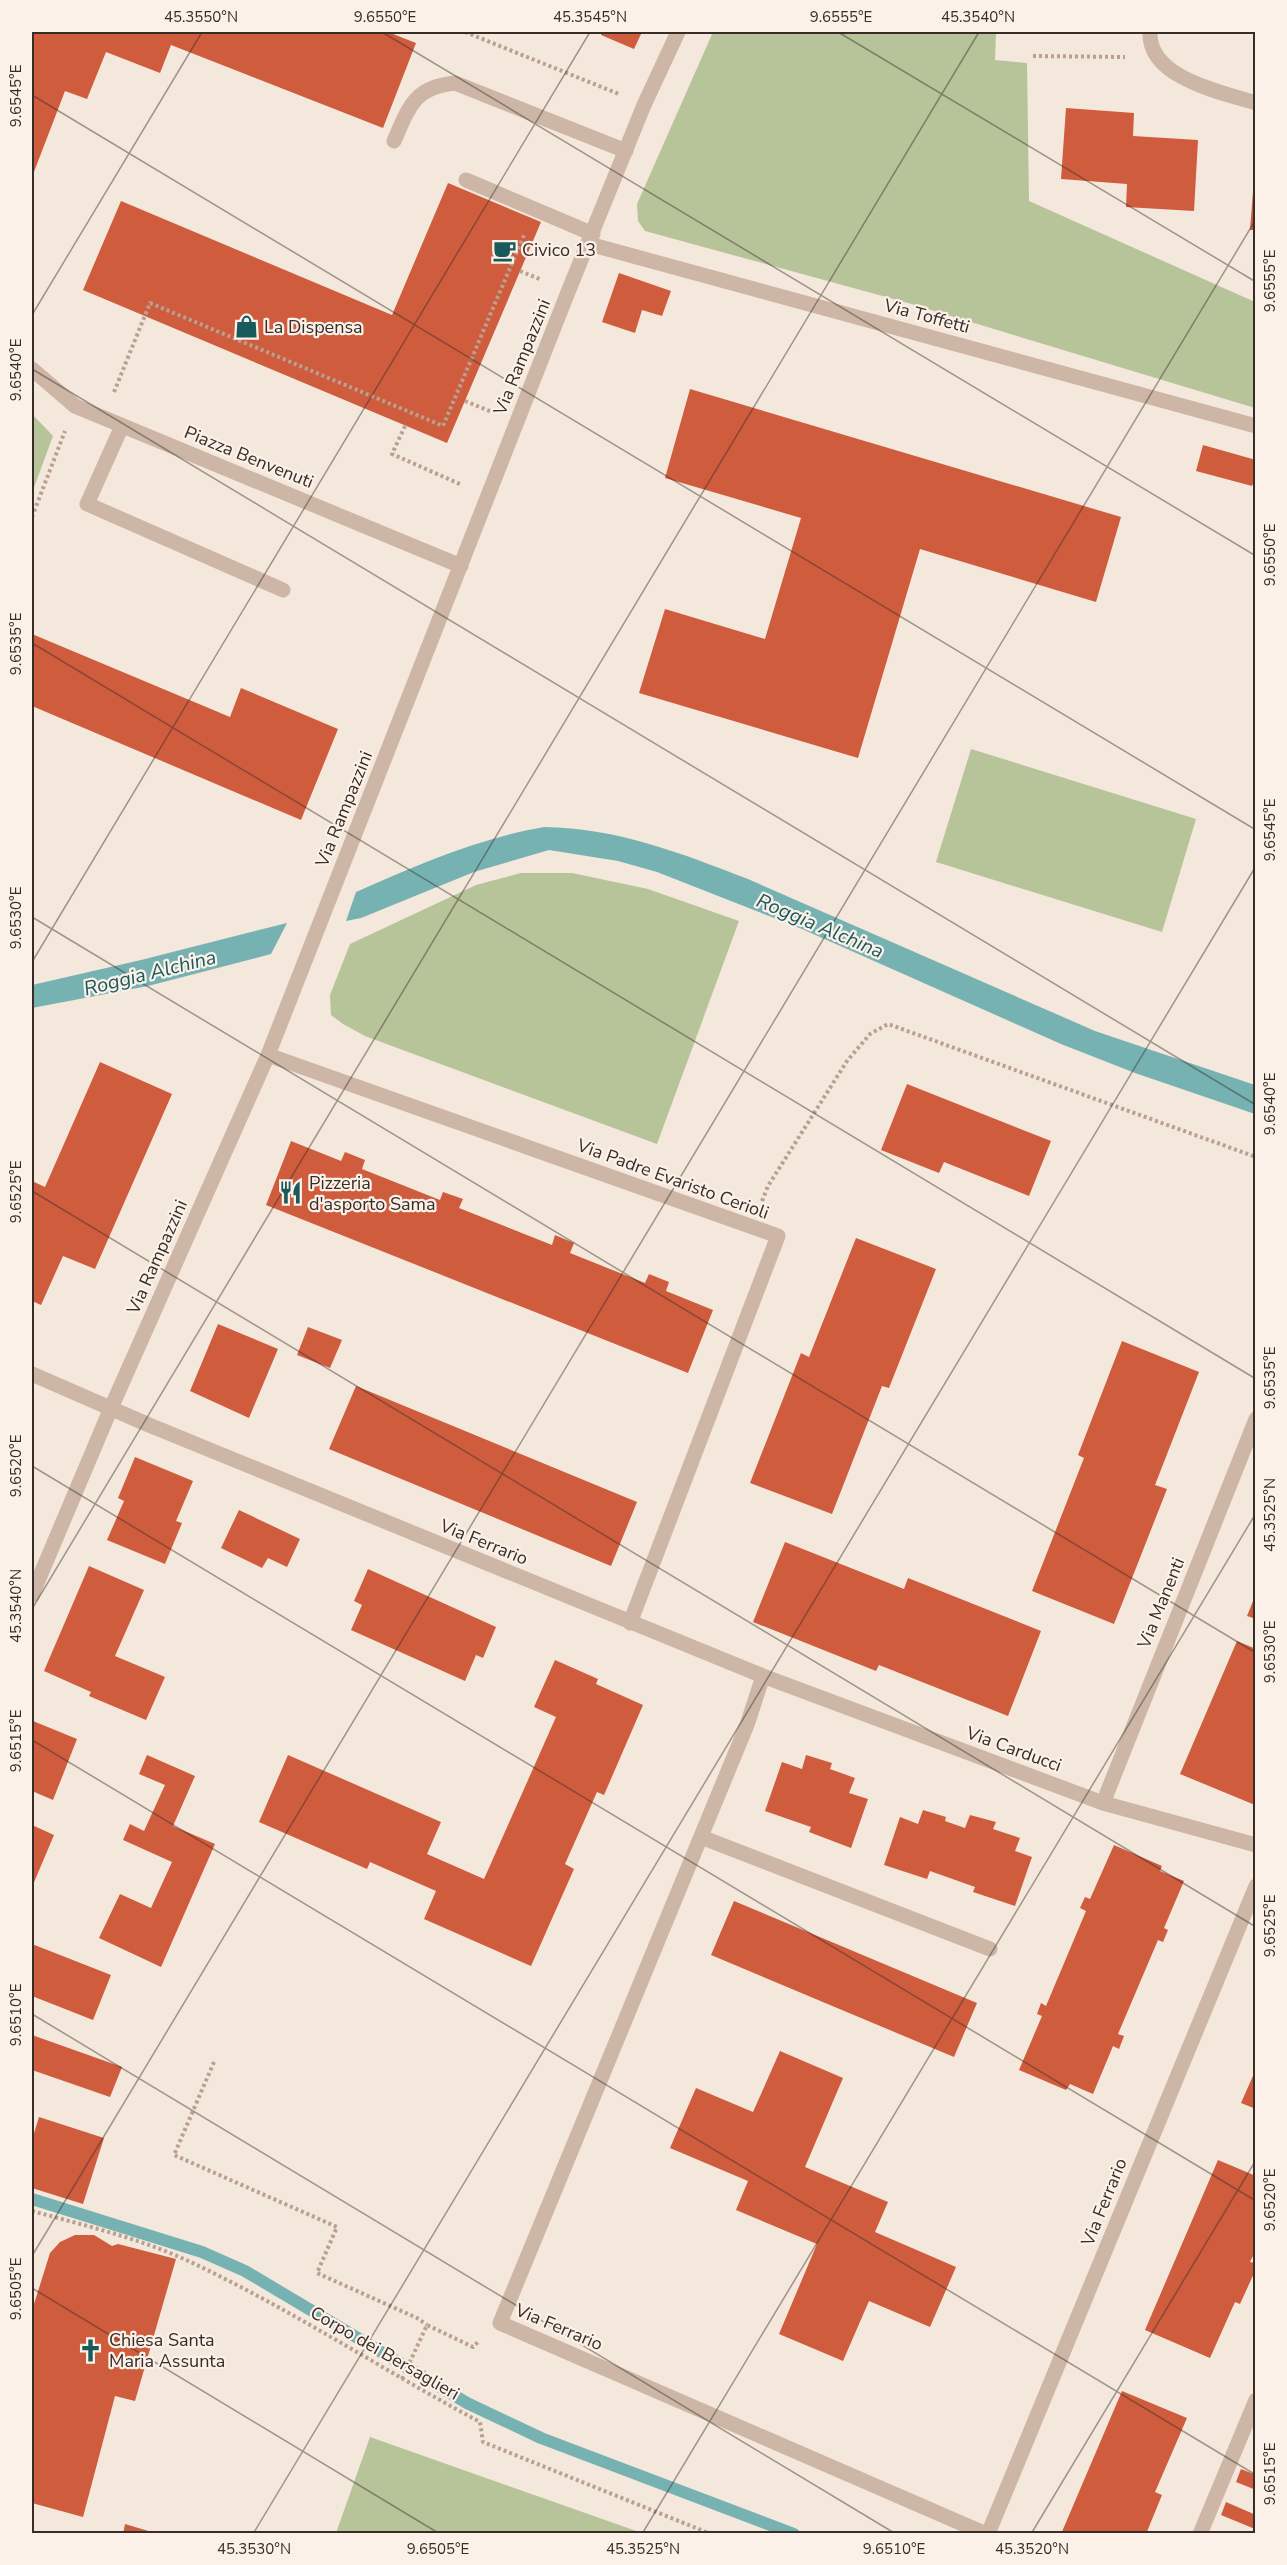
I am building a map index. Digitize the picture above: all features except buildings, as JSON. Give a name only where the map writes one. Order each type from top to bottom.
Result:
[{"type":"street","name":"Via Rampazzini","points":[[32,1595],[111,1408],[268,1055],[487,496],[644,105],[678,32]]},
{"type":"street","points":[[1150,37],[1165,67],[1193,83],[1256,104]]},
{"type":"street","points":[[394,141],[408,109],[421,93],[436,84],[455,83],[626,151]]},
{"type":"street","name":"Via Toffetti","points":[[466,180],[591,239],[1256,426]]},
{"type":"street","name":"Piazza Benvenuti","points":[[32,369],[75,406],[461,566]]},
{"type":"street","points":[[122,426],[87,504],[283,590]]},
{"type":"street","name":"Via Padre Evaristo Cerioli","points":[[268,1055],[778,1236],[630,1623]]},
{"type":"street","name":"Via Ferrario","points":[[32,1374],[763,1676],[747,1725],[500,2323],[987,2534],[1256,1886]]},
{"type":"street","name":"Via Manenti","points":[[1103,1803],[1256,1419]]},
{"type":"street","name":"Via Carducci","points":[[763,1676],[1103,1803],[1256,1845]]},
{"type":"street","points":[[701,1837],[990,1949]]},
{"type":"street","points":[[1200,2534],[1256,2400]]},
{"type":"path","points":[[465,32],[644,105]]},
{"type":"path","points":[[1033,56],[1126,57],[1150,37]]},
{"type":"path","points":[[104,418],[150,303],[443,426],[527,228]]},
{"type":"path","points":[[32,517],[75,406]]},
{"type":"path","points":[[405,426],[392,454],[487,496]]},
{"type":"path","points":[[752,1227],[768,1186],[847,1061],[870,1034],[888,1024],[1256,1157]]},
{"type":"path","points":[[214,2062],[174,2156],[337,2227],[317,2273],[417,2318],[473,2347],[500,2323]]},
{"type":"path","name":"Corpo dei Bersaglieri","points":[[32,2211],[125,2237],[183,2259],[255,2295],[480,2422],[483,2442],[711,2534]]},
{"type":"path","points":[[402,2377],[427,2325]]},
{"type":"green space","points":[[713,32],[996,32],[995,60],[1027,63],[1029,201],[1255,302],[1255,408],[908,303],[645,231],[638,221],[637,204]]},
{"type":"green space","points":[[32,414],[53,436],[32,493]]},
{"type":"green space","points":[[971,749],[1196,819],[1162,932],[936,862]]},
{"type":"green space","points":[[521,873],[572,873],[648,889],[739,921],[657,1144],[365,1036],[331,1015],[330,995],[350,944],[476,885]]},
{"type":"green space","points":[[370,2437],[642,2533],[336,2533]]},
{"type":"water","name":"Roggia Alchina","points":[[544,827],[571,828],[623,837],[673,851],[748,879],[1095,1031],[1255,1085],[1255,1114],[1135,1073],[1061,1044],[802,929],[657,872],[618,861],[549,850],[474,872],[361,918],[346,921],[356,892],[425,862],[472,845]]},
{"type":"water","name":"Roggia Alchina","points":[[287,923],[271,954],[148,986],[32,1008],[32,985]]},
{"type":"waterway","points":[[32,2199],[202,2252],[245,2271],[467,2403],[541,2438],[794,2534]]},
{"type":"place","name":"Civico 13","points":[[504,250]]},
{"type":"place","name":"La Dispensa","points":[[246,327]]},
{"type":"place","name":"Pizzeria d'asporto Sama","points":[[291,1193]]},
{"type":"place","name":"Chiesa Santa Maria Assunta","points":[[91,2350]]}]
